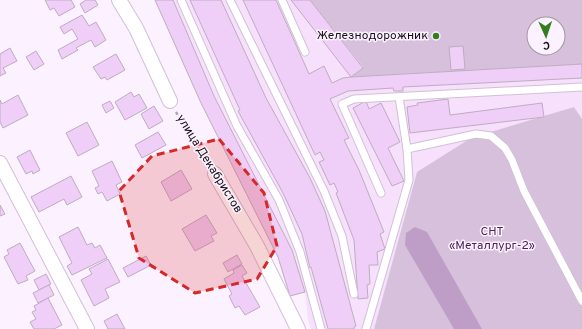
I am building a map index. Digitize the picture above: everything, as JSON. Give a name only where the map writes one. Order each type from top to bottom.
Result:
[{"type":"street","name":"улица Декабристов","points":[[119,0],[136,28],[170,101]]},
{"type":"street","points":[[0,163],[88,329]]},
{"type":"street","name":"улица Декабристов","points":[[214,174],[244,222],[298,329]]},
{"type":"lane","points":[[181,0],[237,126],[279,200],[300,252],[321,329]]},
{"type":"lane","points":[[230,0],[324,191],[342,236],[354,294]]},
{"type":"lane","points":[[282,0],[305,52]]},
{"type":"lane","points":[[381,193],[342,104],[354,99],[581,89]]},
{"type":"lane","points":[[366,329],[407,192],[409,180],[407,149],[399,97]]},
{"type":"lane","points":[[407,149],[476,134],[491,136],[496,140],[505,148],[512,160],[524,191],[582,301]]},
{"type":"path","name":"улица Декабристов","points":[[170,101],[214,174]]},
{"type":"highlighted area","points":[[219,139],[264,193],[277,246],[257,279],[195,293],[139,258],[119,191],[152,156]]},
{"type":"shaded area","points":[[155,0],[310,0],[363,68],[582,64],[582,119],[574,107],[417,172],[374,329],[311,329],[308,321],[305,292],[290,296],[278,257],[201,103]]},
{"type":"shaded area","points":[[415,227],[427,232],[482,329],[454,329],[405,245],[406,233]]},
{"type":"green space","name":"Железнодорожник","points":[[310,0],[582,0],[582,64],[351,77],[363,67]]},
{"type":"green space","name":"СНТ «Металлург-2»","points":[[574,107],[582,119],[582,329],[374,329],[417,172],[471,138]]},
{"type":"building","points":[[45,0],[71,0],[75,7],[59,16],[54,8],[50,10]]},
{"type":"building","points":[[86,0],[95,0],[98,5],[85,13],[80,4]]},
{"type":"building","points":[[155,0],[173,0],[214,96],[292,250],[305,292],[290,296],[278,257],[201,103]]},
{"type":"building","points":[[190,0],[221,0],[266,98],[310,178],[325,211],[356,326],[354,329],[328,329],[311,267],[310,268],[302,234],[283,193],[238,111],[240,110]]},
{"type":"building","points":[[243,0],[276,0],[309,74],[324,66],[332,83],[343,78],[351,77],[582,64],[582,78],[403,87],[403,91],[394,91],[393,88],[348,91],[330,99],[349,138],[344,140],[359,170],[384,232],[380,234],[385,249],[377,252],[378,265],[369,265],[370,284],[367,285],[368,298],[358,299],[354,240],[336,193],[338,192],[334,183],[330,185],[319,162],[324,160],[320,152],[315,155]]},
{"type":"building","points":[[291,0],[310,0],[363,68],[351,77]]},
{"type":"building","points":[[82,15],[89,26],[96,22],[106,40],[95,47],[91,40],[76,48],[78,50],[62,59],[58,50],[78,39],[72,29],[64,34],[60,27]]},
{"type":"building","points":[[463,46],[465,69],[451,70],[449,47]]},
{"type":"building","points":[[10,48],[17,61],[3,68],[6,73],[0,76],[0,54]]},
{"type":"building","points":[[36,51],[44,64],[34,70],[26,57]]},
{"type":"building","points":[[116,54],[125,70],[107,80],[105,77],[101,79],[93,67]]},
{"type":"building","points":[[131,92],[134,97],[139,94],[147,108],[125,120],[115,102]]},
{"type":"building","points":[[18,95],[28,115],[3,128],[0,122],[0,100],[2,104]]},
{"type":"building","points":[[448,99],[450,115],[542,103],[544,117],[410,133],[407,107],[418,105],[417,103]]},
{"type":"building","points":[[110,101],[114,108],[106,113],[102,105]]},
{"type":"building","points":[[366,101],[369,109],[381,103],[400,142],[388,148],[404,181],[392,186],[353,108]]},
{"type":"building","points":[[154,106],[163,121],[149,129],[141,114]]},
{"type":"building","points":[[87,122],[99,145],[78,156],[66,133]]},
{"type":"building","points":[[158,132],[166,145],[142,158],[135,145]]},
{"type":"building","points":[[30,150],[40,170],[33,174],[32,171],[26,174],[17,157]]},
{"type":"building","points":[[112,161],[122,182],[116,185],[120,194],[107,201],[102,192],[98,194],[95,188],[99,186],[92,171]]},
{"type":"building","points":[[181,170],[192,189],[171,201],[161,182]]},
{"type":"building","points":[[71,176],[82,197],[67,205],[64,199],[39,212],[31,197]]},
{"type":"building","points":[[0,205],[5,214],[0,216]]},
{"type":"building","points":[[206,215],[217,233],[211,236],[214,241],[195,251],[182,229]]},
{"type":"building","points":[[78,227],[87,245],[92,243],[95,248],[100,245],[107,258],[72,275],[67,266],[72,263],[59,237]]},
{"type":"building","points":[[20,243],[35,271],[26,276],[28,280],[18,284],[4,257],[9,254],[7,250]]},
{"type":"building","points":[[237,255],[242,264],[228,272],[223,263]]},
{"type":"building","points":[[146,256],[151,265],[128,277],[123,268]]},
{"type":"building","points":[[108,259],[120,282],[105,289],[109,298],[94,306],[81,280],[92,274],[89,269]]},
{"type":"building","points":[[242,265],[247,273],[242,276],[260,307],[245,315],[239,306],[235,308],[229,296],[232,294],[224,279],[234,273],[233,270]]},
{"type":"building","points":[[46,274],[51,284],[39,290],[34,280]]},
{"type":"building","points":[[49,285],[54,295],[38,303],[33,293]]},
{"type":"building","points":[[48,298],[62,325],[54,329],[34,329],[30,322],[36,319],[32,312],[36,310],[34,306]]},
{"type":"building","points":[[117,314],[125,329],[108,329],[104,321]]},
{"type":"place","name":"Железнодорожник","points":[[436,36]]}]
